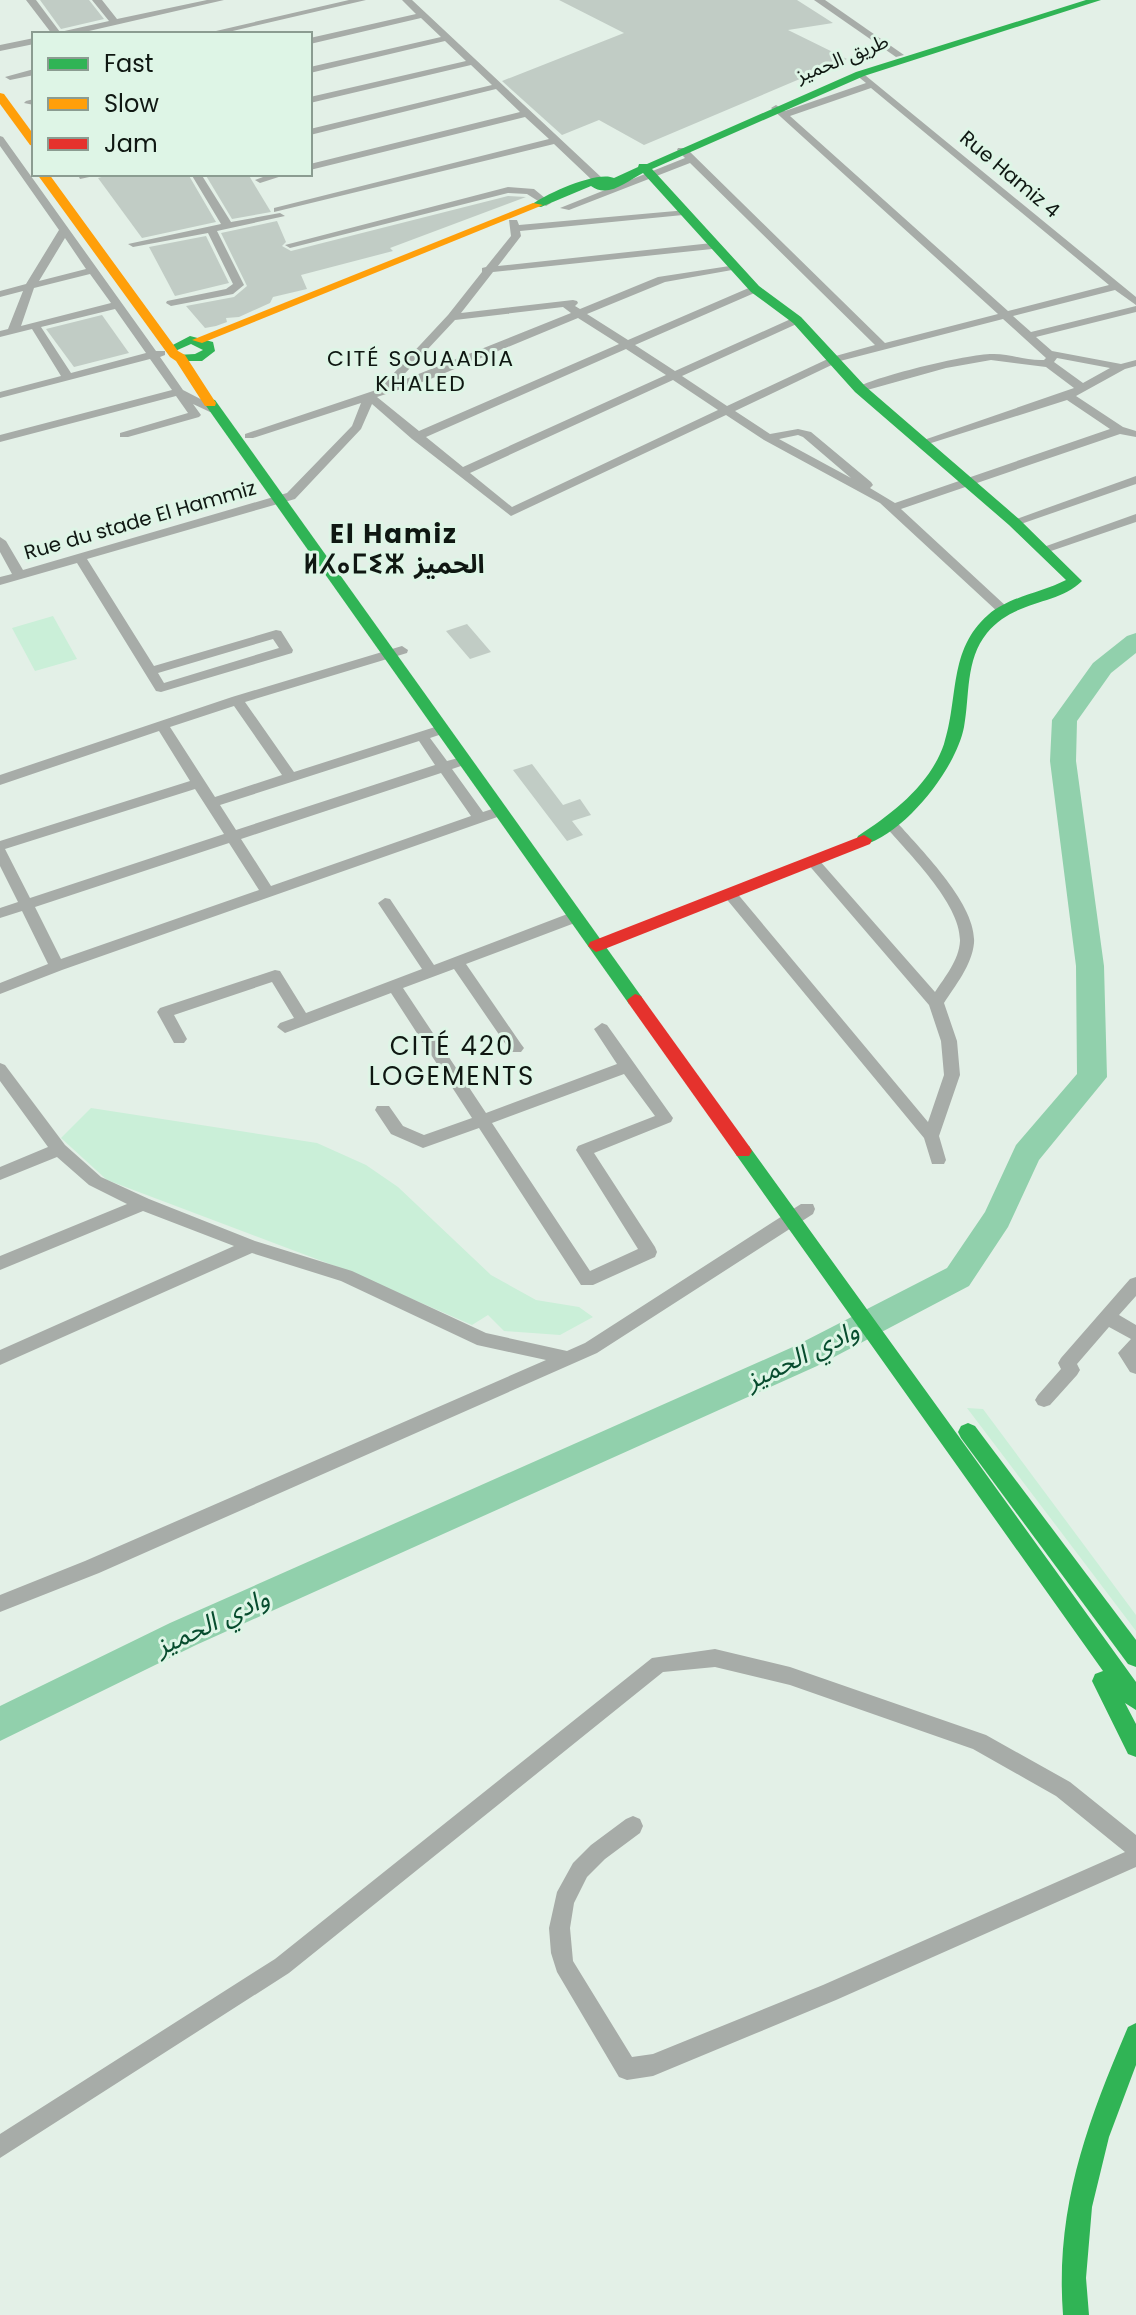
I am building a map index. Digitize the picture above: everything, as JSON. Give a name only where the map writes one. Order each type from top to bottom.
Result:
[{"type":"main road","name":"طريق الحميز","points":[[192,348],[514,225],[601,182],[899,55],[1082,0]]},
{"type":"main road","name":"طريق الحميز","points":[[601,182],[686,155],[780,112],[866,79],[1096,0]]},
{"type":"main road","points":[[0,96],[32,140]]},
{"type":"main road","points":[[0,116],[32,159]]},
{"type":"main road","points":[[603,944],[854,847],[890,823],[914,801],[947,755],[955,735],[960,676],[986,626],[1003,610],[1052,593],[1075,581],[1014,522],[860,389],[836,359],[797,320],[755,289],[732,267],[646,170]]},
{"type":"main road","points":[[45,176],[192,348],[214,410],[285,498],[603,944],[789,1219],[1136,1700]]},
{"type":"main road","points":[[58,176],[192,348],[214,391],[249,436],[285,498]]},
{"type":"main road","name":"طريق الحميز","points":[[192,348],[385,266],[557,205]]},
{"type":"main road","points":[[395,652],[431,733],[462,761],[575,917],[603,944],[807,1209],[1136,1657]]},
{"type":"main road","points":[[1047,1577],[1136,1747]]},
{"type":"main road","points":[[1076,2315],[1071,2296],[1075,2223],[1112,2093],[1136,2035]]},
{"type":"street","points":[[31,0],[58,32]]},
{"type":"street","points":[[97,0],[115,23]]},
{"type":"street","points":[[162,0],[172,10]]},
{"type":"street","points":[[70,32],[219,0]]},
{"type":"street","points":[[217,32],[361,0]]},
{"type":"street","points":[[407,0],[601,182]]},
{"type":"street","points":[[819,0],[899,55]]},
{"type":"street","points":[[312,41],[422,15]]},
{"type":"street","points":[[312,70],[447,38]]},
{"type":"street","points":[[0,48],[32,41]]},
{"type":"street","points":[[312,100],[472,62]]},
{"type":"street","points":[[10,77],[32,72]]},
{"type":"street","name":"Rue Hamiz 4","points":[[866,79],[1136,302]]},
{"type":"street","points":[[312,132],[499,86]]},
{"type":"street","points":[[780,112],[1031,335],[1049,358],[1083,389]]},
{"type":"street","points":[[312,167],[528,113]]},
{"type":"street","points":[[0,139],[195,415],[124,435]]},
{"type":"street","points":[[133,244],[279,213],[554,141]]},
{"type":"street","points":[[686,155],[883,347]]},
{"type":"street","points":[[557,205],[646,170]]},
{"type":"street","points":[[84,177],[89,176]]},
{"type":"street","points":[[197,176],[227,225]]},
{"type":"street","points":[[260,180],[275,176]]},
{"type":"street","points":[[290,245],[508,190],[530,191],[557,205],[574,222]]},
{"type":"street","points":[[383,391],[452,317],[486,270],[516,236],[514,225],[683,212]]},
{"type":"street","points":[[171,303],[229,292],[239,285],[211,229]]},
{"type":"street","points":[[13,331],[30,286],[64,230]]},
{"type":"street","points":[[486,270],[712,246]]},
{"type":"street","points":[[249,436],[424,378],[662,279],[732,267]]},
{"type":"street","points":[[0,294],[93,270]]},
{"type":"street","points":[[369,396],[511,512],[836,359],[1117,286]]},
{"type":"street","points":[[416,437],[755,289]]},
{"type":"street","points":[[452,317],[610,299]]},
{"type":"street","points":[[565,304],[768,438],[888,504],[969,482],[1119,430]]},
{"type":"street","points":[[0,334],[117,305]]},
{"type":"street","points":[[1031,335],[1136,309]]},
{"type":"street","points":[[433,337],[497,312]]},
{"type":"street","points":[[462,472],[797,320]]},
{"type":"street","points":[[35,326],[67,376]]},
{"type":"street","points":[[0,395],[152,354],[192,348]]},
{"type":"street","points":[[860,389],[981,358],[1049,358],[1121,367]]},
{"type":"street","points":[[924,442],[1068,396],[1121,367],[1136,363]]},
{"type":"street","points":[[0,439],[179,392],[214,410]]},
{"type":"street","points":[[285,498],[357,427],[369,396]]},
{"type":"street","points":[[1068,396],[1119,430],[1136,434]]},
{"type":"street","points":[[768,438],[798,432],[815,438],[1003,610]]},
{"type":"street","points":[[1014,522],[1136,480]]},
{"type":"street","name":"Rue du stade El Hammiz","points":[[0,581],[285,498]]},
{"type":"street","points":[[1044,549],[1136,518]]},
{"type":"street","points":[[0,541],[19,575]]},
{"type":"street","points":[[80,558],[150,671],[161,688],[287,650],[276,634],[150,671]]},
{"type":"street","points":[[0,780],[237,700],[395,652]]},
{"type":"street","points":[[237,700],[291,778]]},
{"type":"street","points":[[162,725],[268,892]]},
{"type":"street","points":[[210,803],[431,733],[443,767],[480,818]]},
{"type":"street","points":[[0,913],[462,761]]},
{"type":"street","points":[[0,846],[198,783]]},
{"type":"street","points":[[0,989],[57,966],[498,812]]},
{"type":"street","points":[[890,823],[960,910],[968,939],[961,962],[936,1003]]},
{"type":"street","points":[[0,852],[57,966]]},
{"type":"street","points":[[814,863],[936,1003],[949,1041],[952,1075],[931,1136]]},
{"type":"street","points":[[731,896],[931,1136],[938,1160]]},
{"type":"street","points":[[385,903],[431,972]]},
{"type":"street","points":[[285,1027],[575,917]]},
{"type":"street","points":[[457,962],[516,1048]]},
{"type":"street","points":[[179,1039],[165,1012],[275,975],[303,1020]]},
{"type":"street","points":[[394,986],[587,1280],[649,1252],[584,1150],[665,1118],[602,1029]]},
{"type":"street","points":[[383,1110],[397,1130],[423,1142],[627,1067]]},
{"type":"street","points":[[0,1069],[6,1088],[59,1149],[95,1181],[143,1204],[251,1246],[346,1276],[483,1340],[565,1357]]},
{"type":"street","points":[[0,1174],[59,1149]]},
{"type":"street","points":[[0,1263],[143,1204]]},
{"type":"street","points":[[2,1600],[591,1348],[807,1209]]},
{"type":"street","points":[[0,1358],[251,1246]]},
{"type":"street","points":[[1044,1400],[1071,1370],[1067,1363],[1136,1284]]},
{"type":"street","points":[[1107,1317],[1136,1334]]},
{"type":"street","points":[[1136,1345],[1127,1353],[1136,1367]]},
{"type":"street","points":[[0,2147],[282,1966],[659,1664],[715,1658],[790,1676],[979,1742],[1063,1789],[1136,1848]]},
{"type":"street","points":[[633,1826],[581,1868],[563,1904],[559,1923],[559,1947],[564,1965],[627,2069],[653,2065],[829,1993],[1136,1857]]},
{"type":"green space","points":[[53,616],[77,659],[35,671],[12,628]]},
{"type":"green space","points":[[91,1108],[317,1143],[366,1165],[398,1187],[491,1275],[536,1300],[579,1307],[593,1317],[560,1335],[504,1331],[488,1315],[472,1325],[343,1269],[107,1180],[61,1138]]},
{"type":"green space","points":[[967,1408],[983,1409],[1136,1615],[1136,1631]]},
{"type":"building","points":[[40,0],[89,0],[104,19],[61,29]]},
{"type":"building","points":[[559,0],[797,0],[833,23],[788,30],[847,59],[644,145],[599,120],[562,135],[502,81],[624,33]]},
{"type":"building","points":[[189,176],[216,222],[142,238],[98,178]]},
{"type":"building","points":[[206,176],[249,176],[271,212],[232,219]]},
{"type":"building","points":[[508,196],[526,197],[390,248],[393,251],[301,275],[307,289],[273,297],[270,303],[239,317],[226,318],[227,322],[216,326],[205,328],[186,306],[234,297],[247,286],[221,233],[277,221],[286,242],[282,246],[291,251]]},
{"type":"building","points":[[206,236],[229,283],[175,296],[149,247]]},
{"type":"building","points":[[102,315],[129,353],[74,367],[46,329]]},
{"type":"building","points":[[467,624],[491,652],[470,659],[446,631]]},
{"type":"building","points":[[532,764],[563,805],[580,799],[591,815],[572,821],[583,835],[567,841],[513,770]]},
{"type":"waterway","name":"وادي الحميز","points":[[0,1724],[183,1634],[806,1356],[958,1277],[997,1218],[1027,1153],[1092,1077],[1090,966],[1063,761],[1065,720],[1102,668],[1136,641]]},
{"type":"traffic: fast","points":[[614,182],[860,74],[1096,0]]},
{"type":"traffic: fast","points":[[643,166],[755,289],[797,320],[860,389],[1014,522],[1075,581],[1010,607],[979,633],[966,659],[956,729],[943,763],[908,807],[864,840]]},
{"type":"traffic: fast","points":[[537,205],[597,179],[607,178],[615,184],[602,189],[593,182]]},
{"type":"traffic: fast","points":[[173,348],[190,340],[209,345],[209,351],[198,358],[181,358]]},
{"type":"traffic: fast","points":[[210,403],[635,1000]]},
{"type":"traffic: fast","points":[[743,1151],[1136,1700]]},
{"type":"traffic: fast","points":[[968,1432],[1136,1657]]},
{"type":"traffic: fast","points":[[1103,1681],[1136,1747]]},
{"type":"traffic: fast","points":[[1076,2315],[1073,2278],[1079,2207],[1097,2137],[1136,2035]]},
{"type":"traffic: slow","points":[[0,96],[32,140]]},
{"type":"traffic: slow","points":[[44,176],[174,354],[181,358],[210,403]]},
{"type":"traffic: slow","points":[[198,340],[537,205]]},
{"type":"traffic: jam","points":[[596,946],[864,840]]},
{"type":"traffic: jam","points":[[635,1000],[743,1151]]},
{"type":"district","name":"CITÉ SOUAADIA KHALED","points":[[421,370]]},
{"type":"district","name":"El Hamiz ⵍⵃⴰⵎⵉⵣ الحميز","points":[[394,549]]},
{"type":"district","name":"CITÉ 420 LOGEMENTS","points":[[452,1061]]}]
